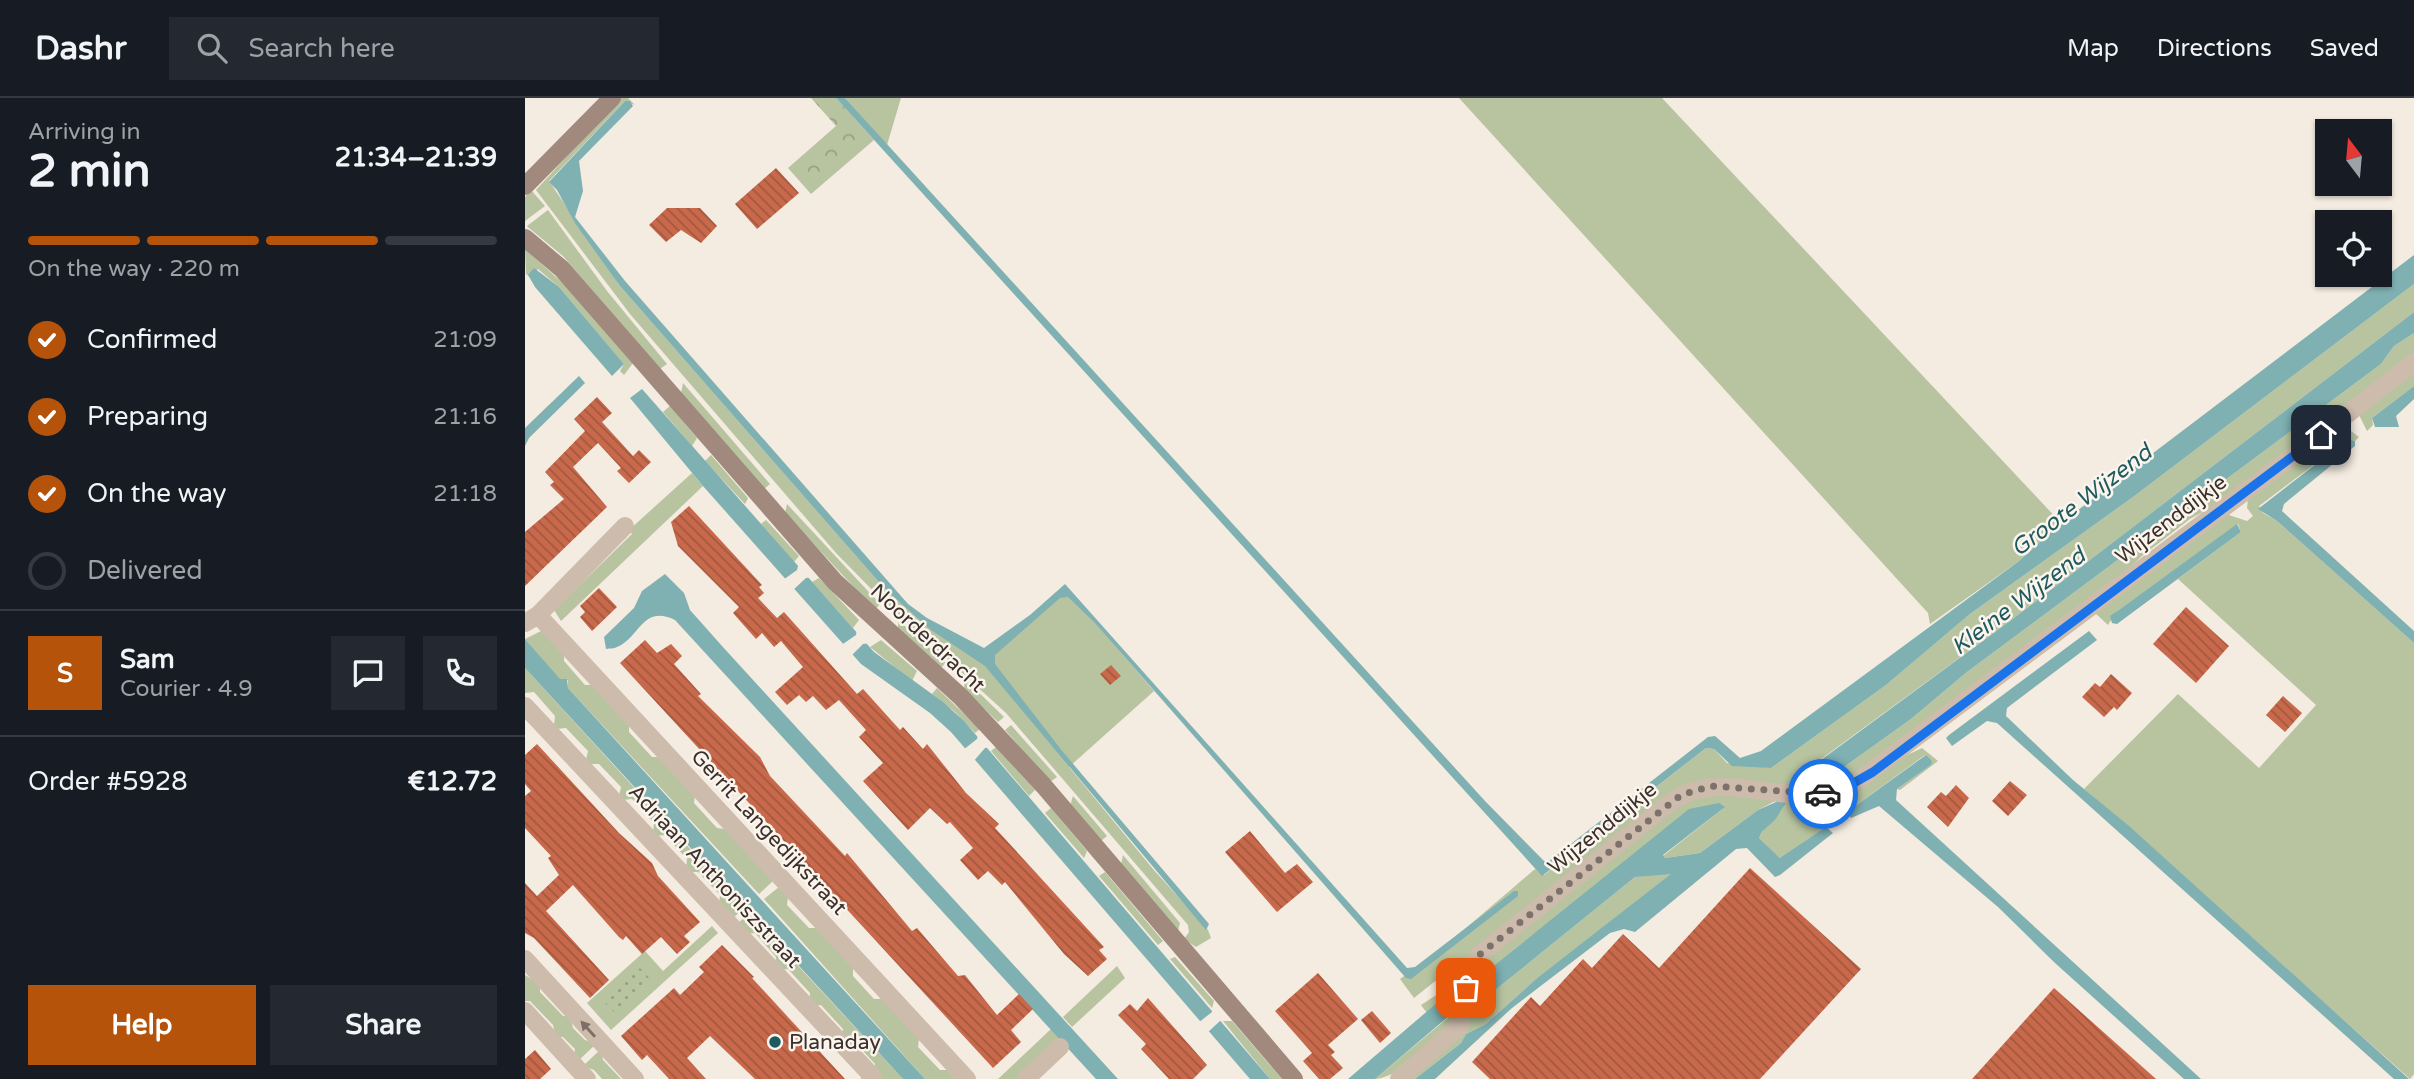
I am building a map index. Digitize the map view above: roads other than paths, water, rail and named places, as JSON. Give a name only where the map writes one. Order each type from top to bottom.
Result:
[{"type":"street","points":[[525,186],[612,98]]},
{"type":"street","name":"Noorderdracht","points":[[525,238],[562,269],[835,582],[961,697],[1043,785],[1172,946],[1294,1079]]},
{"type":"street","name":"Wijzenddijkje","points":[[1399,1079],[1452,1035],[1463,1016],[1469,972],[1479,955],[1681,795],[1711,786],[1804,794],[1832,792],[1873,772],[2414,362]]},
{"type":"street","points":[[531,619],[625,526]]},
{"type":"street","name":"Gerrit Langedijkstraat","points":[[531,619],[967,1079]]},
{"type":"street","name":"Adriaan Anthoniszstraat","points":[[525,706],[872,1078]]},
{"type":"street","points":[[525,959],[635,1079]]},
{"type":"street","points":[[525,1011],[587,1079]]},
{"type":"street","points":[[1026,1079],[1060,1047]]},
{"type":"water","points":[[836,98],[845,98],[1485,801],[1544,861],[1549,861],[1708,737],[1715,736],[1740,758],[1761,751],[2019,561],[2061,523],[2372,287],[2392,287],[2392,272],[2414,255],[2414,284],[2133,497],[1970,614],[1886,685],[1771,768],[1732,766],[1714,749],[1706,748],[1542,876]]},
{"type":"water","points":[[625,101],[630,101],[633,106],[579,161],[583,191],[575,217],[625,281],[908,604],[927,618],[984,648],[1030,615],[1065,584],[1407,968],[1415,967],[1514,891],[1518,891],[1518,896],[1411,979],[1406,978],[1094,622],[1068,597],[1060,598],[995,655],[995,664],[1063,752],[1209,924],[1206,930],[985,666],[931,630],[884,588],[620,286],[575,223],[557,190],[549,182]]},
{"type":"water","points":[[534,268],[559,287],[624,364],[612,376],[535,287],[528,275]]},
{"type":"water","points":[[2414,312],[2414,333],[2394,346],[2381,364],[1967,672],[1911,719],[1823,782],[1807,786],[1795,793],[1759,838],[1780,858],[1826,827],[1833,833],[1780,875],[1775,877],[1747,848],[1736,849],[1635,932],[1624,929],[1610,933],[1512,1008],[1435,1079],[1415,1079],[1461,1043],[1466,1034],[1486,1024],[1537,978],[1671,874],[1635,877],[1494,991],[1480,994],[1450,1015],[1375,1079],[1348,1079],[1438,1002],[1445,1010],[1476,989],[1479,978],[1689,809],[1719,803],[1725,807],[1663,855],[1665,858],[1700,853],[1758,810],[1776,802],[1804,779],[1806,771],[2014,618]]},
{"type":"water","points":[[579,376],[585,383],[529,438],[525,446],[525,428]]},
{"type":"water","points":[[2414,386],[2414,399],[2396,416],[2399,427],[2375,427],[2372,418]]},
{"type":"water","points":[[642,389],[874,652],[943,702],[964,721],[1270,1079],[1250,1079],[951,732],[930,713],[861,664],[703,486],[630,398]]},
{"type":"water","points":[[2348,439],[2355,441],[2355,446],[2284,504],[2282,511],[2414,631],[2414,643],[2277,521],[2258,509]]},
{"type":"water","points":[[2237,524],[2241,532],[2117,624],[2112,623],[2110,616]]},
{"type":"water","points":[[665,574],[684,593],[690,610],[722,646],[1118,1079],[1096,1079],[675,620],[655,616],[642,624],[625,643],[606,649],[604,637],[634,608],[642,591]]},
{"type":"water","points":[[2089,631],[2097,640],[2007,708],[2006,716],[2073,780],[2129,826],[2409,1079],[2394,1079],[1997,723],[1987,721],[1952,746],[1946,738]]},
{"type":"water","points":[[525,639],[560,679],[567,679],[568,688],[925,1079],[903,1079],[525,668]]},
{"type":"water","points":[[1926,755],[1932,761],[1931,765],[1897,789],[1896,800],[2201,1079],[2184,1079],[2055,963],[1998,907],[1879,806],[1851,818],[1847,812]]},
{"type":"place","name":"Planaday","points":[[775,1042]]},
{"type":"water label","name":"Groote Wijzend","points":[[2081,500]]},
{"type":"water label","name":"Kleine Wijzend","points":[[2018,601]]}]
